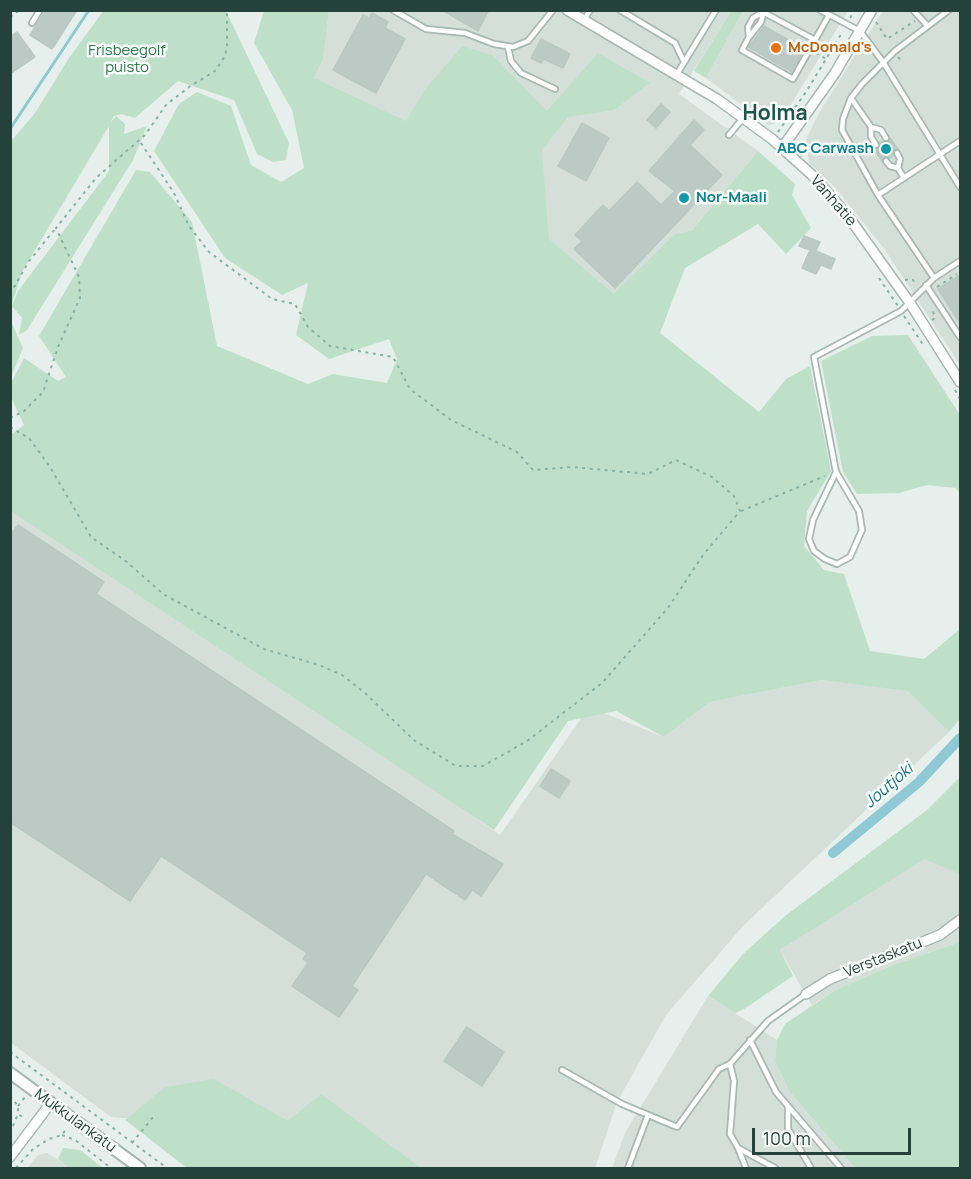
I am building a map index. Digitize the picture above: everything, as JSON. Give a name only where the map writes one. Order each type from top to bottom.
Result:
[{"type":"street","name":"Vanhatie","points":[[567,10],[677,74],[744,117],[812,175],[848,216],[910,303],[957,386]]},
{"type":"street","points":[[782,148],[835,73],[872,10]]},
{"type":"street","name":"Verstaskatu","points":[[806,994],[831,979],[940,935],[960,920]]},
{"type":"street","name":"Mukkulankatu","points":[[10,1073],[140,1168]]},
{"type":"street","points":[[10,1157],[50,1104]]},
{"type":"lane","points":[[32,22],[40,10]]},
{"type":"lane","points":[[393,10],[426,29],[465,33],[508,47],[528,41],[553,10]]},
{"type":"lane","points":[[584,20],[590,10]]},
{"type":"lane","points":[[620,10],[675,44],[684,62]]},
{"type":"lane","points":[[677,74],[716,10]]},
{"type":"lane","points":[[820,10],[860,31],[883,62],[960,187]]},
{"type":"lane","points":[[913,10],[927,25]]},
{"type":"lane","points":[[934,278],[878,195],[845,140],[842,130],[843,119],[851,98],[883,62],[927,25],[949,10]]},
{"type":"lane","points":[[815,40],[763,11],[753,18],[748,27],[749,37],[742,50],[793,79],[815,40],[829,15]]},
{"type":"lane","points":[[508,47],[511,61],[521,73],[555,89]]},
{"type":"lane","points":[[851,98],[871,127],[871,137],[876,145]]},
{"type":"lane","points":[[729,135],[744,117]]},
{"type":"lane","points":[[871,127],[880,130],[886,138]]},
{"type":"lane","points":[[878,195],[960,141]]},
{"type":"lane","points":[[897,153],[900,159],[898,168],[904,178]]},
{"type":"lane","points":[[886,161],[890,166],[898,168]]},
{"type":"lane","points":[[836,472],[813,520],[809,539],[814,551],[837,564],[850,557],[862,530],[859,511],[836,472],[814,357],[902,311],[934,278],[960,261]]},
{"type":"lane","points":[[926,285],[960,337]]},
{"type":"lane","points":[[562,1070],[622,1104],[677,1127],[719,1069],[730,1064],[768,1021],[806,994]]},
{"type":"lane","points":[[750,1040],[776,1092],[841,1168]]},
{"type":"lane","points":[[730,1064],[734,1081],[730,1134],[746,1168]]},
{"type":"lane","points":[[788,1107],[788,1129],[811,1168]]},
{"type":"lane","points":[[628,1168],[648,1115]]},
{"type":"lane","points":[[738,1148],[775,1168]]},
{"type":"path","points":[[10,17],[20,10]]},
{"type":"path","points":[[10,294],[29,261],[96,177],[140,140],[166,105],[215,71],[225,56],[227,46],[227,10]]},
{"type":"path","points":[[772,139],[806,92],[855,10]]},
{"type":"path","points":[[875,21],[887,39],[912,23]]},
{"type":"path","points":[[140,140],[174,192],[189,226],[209,252],[272,299],[295,304],[308,327],[330,346],[393,357],[410,389],[451,420],[517,452],[533,470],[572,467],[648,474],[676,460],[712,477],[734,496],[740,511]]},
{"type":"path","points":[[10,418],[24,411],[43,392],[58,347],[80,298],[79,277],[56,228]]},
{"type":"path","points":[[875,272],[928,352]]},
{"type":"path","points":[[931,292],[957,274]]},
{"type":"path","points":[[957,386],[960,399]]},
{"type":"path","points":[[10,427],[28,438],[34,445],[91,537],[127,562],[163,594],[264,649],[320,665],[342,675],[365,693],[415,741],[456,766],[483,766],[527,741],[602,683],[668,608],[703,555],[740,511],[836,472]]},
{"type":"path","points":[[10,1052],[167,1168]]},
{"type":"path","points":[[62,1135],[82,1106]]},
{"type":"path","points":[[10,1133],[18,1114]]},
{"type":"path","points":[[132,1143],[154,1116]]},
{"type":"path","points":[[16,1168],[33,1149],[49,1139],[62,1135],[75,1140],[111,1168]]},
{"type":"shaded area","points":[[329,11],[731,11],[679,94],[758,151],[616,320],[314,78],[323,60]]},
{"type":"shaded area","points":[[743,11],[848,11],[782,119],[773,124],[768,125],[706,78]]},
{"type":"shaded area","points":[[883,11],[960,11],[960,365],[885,250],[835,187],[809,163],[806,139],[819,113]]},
{"type":"shaded area","points":[[11,495],[500,835],[589,707],[664,737],[710,702],[822,680],[909,690],[949,732],[744,925],[666,1015],[617,1102],[595,1168],[414,1168],[369,1138],[111,1117],[11,1043]]},
{"type":"shaded area","points":[[960,833],[960,942],[893,965],[834,991],[812,1005],[780,950]]},
{"type":"shaded area","points":[[708,996],[777,1040],[775,1061],[789,1091],[855,1168],[612,1168],[625,1133]]},
{"type":"shaded area","points":[[47,1153],[69,1168],[27,1168],[38,1155]]},
{"type":"green space","name":"Frisbeegolf puisto","points":[[104,10],[226,11],[289,143],[286,160],[273,162],[257,154],[234,100],[178,81],[135,118],[121,114],[114,116],[110,123],[116,116],[125,124],[124,134],[147,126],[133,160],[27,330],[19,335],[22,318],[12,306],[18,291],[109,171],[109,126],[22,272],[11,307],[11,141],[35,113],[69,58]]},
{"type":"green space","points":[[264,11],[329,11],[323,60],[314,78],[406,121],[424,91],[462,46],[492,55],[547,111],[598,53],[650,83],[614,110],[568,117],[542,150],[549,239],[614,294],[675,234],[691,231],[758,151],[795,184],[792,195],[811,228],[786,254],[758,224],[685,268],[660,333],[759,412],[786,379],[810,366],[831,471],[807,511],[804,546],[824,570],[844,574],[870,651],[924,659],[960,629],[960,719],[949,732],[908,691],[822,680],[710,702],[664,737],[616,711],[568,721],[494,830],[11,511],[11,435],[24,425],[11,397],[11,383],[24,358],[58,381],[66,377],[39,336],[136,170],[150,172],[192,222],[217,346],[308,384],[333,374],[387,383],[397,359],[389,339],[329,359],[296,335],[308,283],[282,295],[225,258],[154,151],[179,104],[197,92],[231,106],[251,165],[281,182],[304,168],[292,110],[254,43]]},
{"type":"green space","points":[[731,11],[743,11],[706,78],[694,71]]},
{"type":"green space","points":[[11,321],[23,348],[11,377]]},
{"type":"green space","points":[[908,335],[960,415],[960,494],[956,488],[927,485],[899,493],[857,494],[843,472],[821,361],[872,336]]},
{"type":"green space","points":[[960,777],[960,874],[924,859],[780,950],[793,976],[744,1009],[735,1013],[708,996],[743,954],[785,916],[927,810]]},
{"type":"green space","points":[[960,942],[960,1168],[855,1168],[789,1091],[775,1061],[777,1040],[785,1024],[834,991],[893,965]]},
{"type":"green space","points":[[214,1079],[288,1121],[321,1094],[421,1168],[187,1168],[125,1120],[165,1087]]},
{"type":"green space","points":[[63,1148],[80,1150],[103,1168],[69,1168],[58,1159]]},
{"type":"building","points":[[46,10],[77,10],[52,49],[30,35]]},
{"type":"building","points":[[442,10],[489,10],[478,31]]},
{"type":"building","points":[[372,13],[388,22],[385,28],[405,39],[376,93],[333,70],[363,15],[369,18]]},
{"type":"building","name":"McDonald's","points":[[764,26],[804,49],[792,72],[749,47]]},
{"type":"building","points":[[17,32],[35,57],[10,74],[10,37]]},
{"type":"building","points":[[541,39],[570,54],[563,68],[544,59],[541,63],[531,58]]},
{"type":"building","points":[[661,104],[670,112],[656,128],[647,120]]},
{"type":"building","name":"Nor-Maali","points":[[694,120],[704,130],[690,145],[722,175],[615,288],[574,249],[582,241],[575,235],[603,205],[609,211],[637,182],[661,205],[675,191],[649,171]]},
{"type":"building","points":[[582,123],[609,138],[586,181],[558,166]]},
{"type":"building","name":"ABC Carwash","points":[[890,138],[898,149],[893,151],[893,156],[885,157],[882,161],[873,148],[878,149],[880,142],[888,142]]},
{"type":"building","points":[[804,236],[820,242],[816,251],[835,259],[831,269],[821,265],[816,274],[802,268],[810,250],[799,246]]},
{"type":"building","points":[[960,275],[960,323],[938,289]]},
{"type":"building","points":[[18,525],[104,582],[96,594],[454,831],[452,834],[503,864],[481,896],[472,890],[465,900],[426,874],[352,986],[358,990],[339,1017],[292,986],[308,963],[303,959],[307,953],[161,856],[130,901],[10,822],[10,536]]},
{"type":"building","points":[[551,769],[570,781],[559,798],[540,786]]},
{"type":"building","points":[[467,1027],[504,1052],[482,1086],[444,1061]]},
{"type":"waterway","points":[[10,129],[89,10]]},
{"type":"waterway","name":"Joutjoki","points":[[833,853],[919,782],[960,738]]},
{"type":"place","name":"McDonald's","points":[[776,48]]},
{"type":"place","name":"ABC Carwash","points":[[886,149]]},
{"type":"place","name":"Nor-Maali","points":[[684,198]]},
{"type":"district","name":"Holma","points":[[775,114]]}]
